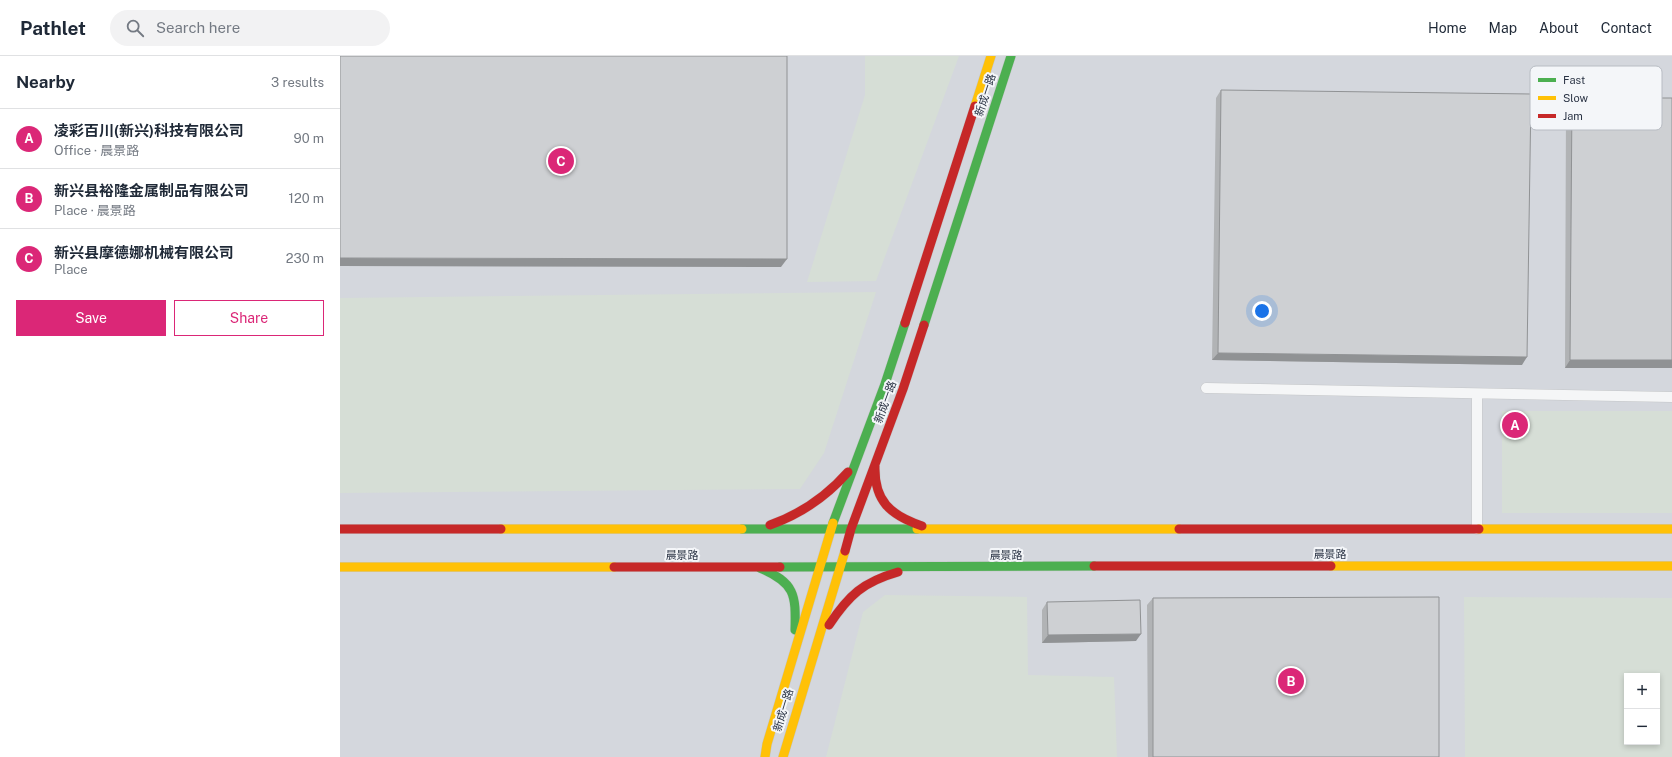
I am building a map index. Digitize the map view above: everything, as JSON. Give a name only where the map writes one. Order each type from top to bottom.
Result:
[{"type":"street","name":"新成一路","points":[[765,757],[767,744],[831,529],[885,384],[991,56]]},
{"type":"street","name":"新成一路","points":[[783,757],[851,529],[903,389],[1011,56]]},
{"type":"street","points":[[747,529],[770,525],[793,516],[833,490],[855,464]]},
{"type":"street","points":[[875,466],[875,485],[889,509],[906,521],[932,529]]},
{"type":"street","points":[[340,529],[1672,529]]},
{"type":"street","name":"晨景路","points":[[340,567],[1672,566]]},
{"type":"street","points":[[756,567],[776,574],[788,584],[794,597],[795,650]]},
{"type":"street","points":[[815,648],[847,598],[867,583],[883,576],[920,567]]},
{"type":"lane","points":[[1206,388],[1672,397]]},
{"type":"lane","points":[[1477,394],[1477,529]]},
{"type":"shaded area","points":[[340,56],[1672,56],[1672,757],[340,757]]},
{"type":"shaded area","points":[[865,56],[959,56],[876,281],[807,282],[865,95]]},
{"type":"shaded area","points":[[876,292],[824,453],[800,489],[340,493],[340,298]]},
{"type":"shaded area","points":[[1502,411],[1672,411],[1672,513],[1502,513]]},
{"type":"shaded area","points":[[885,595],[1027,597],[1028,675],[1114,677],[1117,757],[826,757],[863,612]]},
{"type":"shaded area","points":[[1464,597],[1672,598],[1672,757],[1465,757]]},
{"type":"building","points":[[340,56],[787,56],[787,259],[340,258]]},
{"type":"building","points":[[1221,90],[1530,94],[1527,357],[1218,353]]},
{"type":"building","points":[[1662,98],[1672,98],[1672,360],[1570,360],[1572,130],[1662,130]]},
{"type":"building","points":[[1439,597],[1439,757],[1153,757],[1153,598]]},
{"type":"building","points":[[1140,600],[1141,634],[1048,635],[1047,602]]},
{"type":"traffic: fast","points":[[924,325],[1011,56]]},
{"type":"traffic: fast","points":[[833,523],[885,384],[905,323]]},
{"type":"traffic: fast","points":[[742,529],[917,529]]},
{"type":"traffic: fast","points":[[780,567],[1094,566]]},
{"type":"traffic: fast","points":[[760,568],[772,573],[787,585],[791,591],[795,607],[795,630]]},
{"type":"traffic: slow","points":[[975,106],[991,56]]},
{"type":"traffic: slow","points":[[765,757],[767,744],[833,523]]},
{"type":"traffic: slow","points":[[501,529],[742,529]]},
{"type":"traffic: slow","points":[[917,529],[1179,529]]},
{"type":"traffic: slow","points":[[1479,529],[1672,529]]},
{"type":"traffic: slow","points":[[783,757],[845,551]]},
{"type":"traffic: slow","points":[[1331,566],[1672,566]]},
{"type":"traffic: slow","points":[[340,567],[614,567]]},
{"type":"traffic: jam","points":[[905,323],[975,106]]},
{"type":"traffic: jam","points":[[845,551],[851,529],[903,389],[924,325]]},
{"type":"traffic: jam","points":[[875,466],[877,489],[886,505],[901,517],[922,526]]},
{"type":"traffic: jam","points":[[770,525],[792,516],[812,504],[822,497],[848,472]]},
{"type":"traffic: jam","points":[[340,529],[501,529]]},
{"type":"traffic: jam","points":[[1179,529],[1479,529]]},
{"type":"traffic: jam","points":[[1094,566],[1331,566]]},
{"type":"traffic: jam","points":[[614,567],[780,567]]},
{"type":"traffic: jam","points":[[829,625],[843,605],[858,591],[875,580],[898,572]]},
{"type":"place","name":"新兴县摩德娜机械有限公司","points":[[561,161]]},
{"type":"place","name":"凌彩百川(新兴)科技有限公司","points":[[1515,425]]},
{"type":"place","name":"新兴县裕隆金属制品有限公司","points":[[1291,681]]}]
